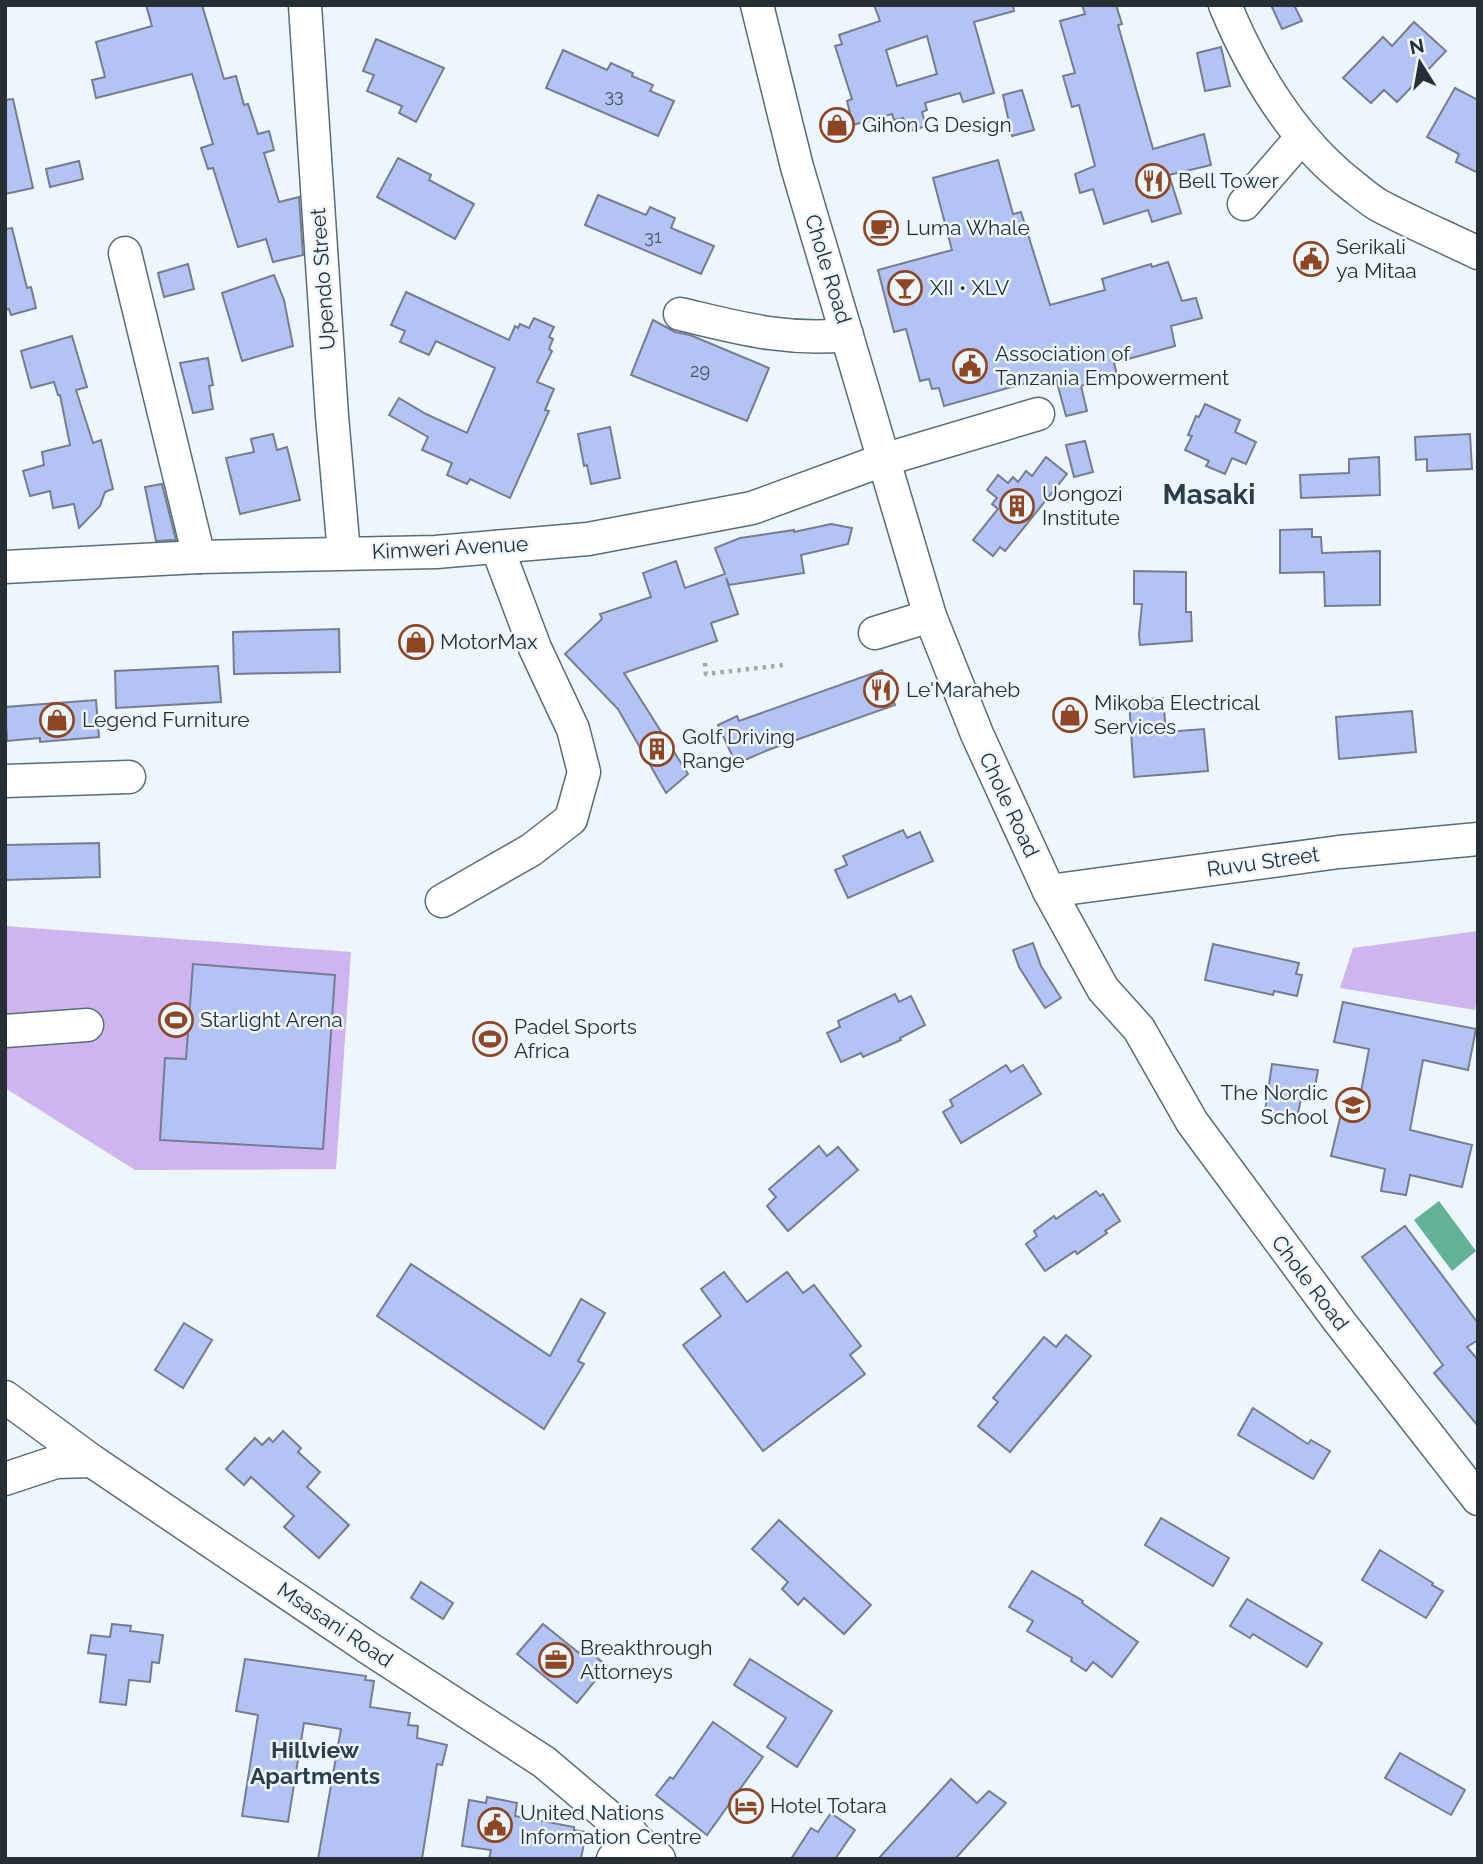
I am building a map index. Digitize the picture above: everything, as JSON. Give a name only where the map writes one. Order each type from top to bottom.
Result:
[{"type":"street","name":"Upendo Street","points":[[305,5],[332,416],[344,553]]},
{"type":"street","name":"Chole Road","points":[[757,5],[797,167],[930,616],[977,734],[1049,891],[1103,989],[1139,1029],[1192,1122],[1339,1321],[1478,1499]]},
{"type":"street","points":[[1225,5],[1264,83],[1302,137],[1328,167],[1378,205],[1478,253]]},
{"type":"street","points":[[1244,204],[1302,137]]},
{"type":"street","points":[[125,253],[200,557]]},
{"type":"street","points":[[680,314],[766,334],[811,338],[847,335]]},
{"type":"street","name":"Kimweri Avenue","points":[[5,567],[200,557],[436,552],[588,540],[752,508],[883,460],[1038,414]]},
{"type":"street","points":[[442,901],[531,850],[571,819],[584,772],[573,729],[535,648],[497,547]]},
{"type":"street","points":[[875,633],[930,616]]},
{"type":"street","points":[[5,780],[129,777]]},
{"type":"street","name":"Ruvu Street","points":[[1049,891],[1339,852],[1478,839]]},
{"type":"street","points":[[5,1031],[87,1025]]},
{"type":"street","name":"Msasani Road","points":[[5,1397],[92,1461],[370,1649],[544,1762],[659,1859]]},
{"type":"street","points":[[5,1479],[56,1462],[92,1461]]},
{"type":"street","points":[[613,1859],[632,1834]]},
{"type":"path","points":[[705,663],[706,674],[784,665]]},
{"type":"shaded area","name":"Starlight Arena","points":[[5,926],[351,952],[336,1169],[135,1170],[5,1088]]},
{"type":"shaded area","points":[[1478,931],[1478,994],[1475,1010],[1340,988],[1353,948]]},
{"type":"shaded area","points":[[1439,1201],[1476,1251],[1452,1271],[1414,1220]]},
{"type":"building","points":[[146,5],[202,5],[224,79],[236,76],[244,105],[248,104],[258,134],[269,131],[274,150],[264,153],[279,202],[299,197],[303,255],[273,262],[266,239],[238,247],[213,168],[208,169],[201,148],[213,144],[192,74],[96,98],[92,80],[105,77],[96,42],[152,26]]},
{"type":"building","points":[[874,5],[1013,5],[1014,11],[974,22],[994,93],[963,102],[960,93],[925,103],[927,110],[922,112],[926,126],[907,132],[903,118],[894,120],[892,114],[853,125],[847,101],[852,99],[835,46],[842,44],[839,35],[880,21]],"holes":[[[927,36],[937,74],[897,86],[886,50]]]},
{"type":"building","points":[[1082,5],[1116,5],[1122,24],[1118,25],[1153,149],[1204,134],[1211,165],[1169,175],[1181,213],[1152,222],[1148,210],[1104,224],[1093,189],[1080,193],[1075,174],[1095,166],[1079,105],[1072,107],[1063,76],[1075,73],[1060,21],[1085,14]]},
{"type":"building","points":[[1271,5],[1294,5],[1302,21],[1282,29]]},
{"type":"building","points":[[1414,22],[1446,51],[1397,102],[1384,90],[1371,103],[1343,78],[1383,37],[1392,46]]},
{"type":"building","points":[[376,39],[444,68],[416,122],[399,113],[402,106],[367,91],[374,75],[363,71]]},
{"type":"building","points":[[1221,47],[1230,86],[1205,91],[1197,53]]},
{"type":"building","points":[[563,50],[607,70],[611,63],[633,73],[632,76],[653,85],[650,91],[674,101],[658,136],[546,88]]},
{"type":"building","points":[[1455,88],[1478,100],[1478,173],[1456,162],[1459,154],[1427,137]]},
{"type":"building","points":[[1022,90],[1034,130],[1012,136],[1003,95]]},
{"type":"building","points":[[13,99],[33,188],[5,194],[5,100]]},
{"type":"building","points":[[398,158],[431,175],[429,180],[474,204],[455,239],[377,197]]},
{"type":"building","points":[[998,160],[1013,214],[1021,212],[1050,305],[1105,290],[1102,279],[1151,264],[1152,267],[1168,262],[1182,301],[1196,298],[1202,318],[1171,326],[1175,346],[1114,363],[1117,375],[1081,386],[1087,411],[1066,416],[1055,375],[944,406],[939,388],[932,389],[929,379],[920,381],[906,329],[894,332],[878,270],[952,250],[933,178]]},
{"type":"building","points":[[79,161],[83,179],[50,187],[46,169]]},
{"type":"building","points":[[598,195],[646,215],[650,207],[675,218],[671,228],[714,246],[701,274],[585,225]]},
{"type":"building","points":[[12,228],[27,288],[31,287],[36,308],[11,315],[9,309],[5,310],[5,229]]},
{"type":"building","points":[[188,264],[194,289],[164,297],[158,273]]},
{"type":"building","points":[[274,275],[284,300],[293,346],[242,361],[222,293]]},
{"type":"building","points":[[406,292],[509,340],[515,326],[518,328],[520,324],[529,328],[534,318],[554,327],[549,337],[553,339],[549,349],[552,351],[537,382],[554,389],[545,410],[549,411],[510,498],[470,479],[467,484],[447,475],[452,463],[422,450],[428,437],[389,415],[399,398],[467,433],[495,368],[436,341],[429,355],[400,342],[405,331],[391,325]]},
{"type":"building","points":[[653,320],[675,332],[690,335],[769,368],[747,421],[631,375]]},
{"type":"building","points":[[72,336],[87,387],[76,390],[93,443],[101,440],[113,489],[105,492],[100,506],[79,528],[74,504],[53,508],[50,491],[30,496],[23,471],[44,465],[42,452],[70,445],[60,395],[54,382],[31,388],[21,351]]},
{"type":"building","points":[[208,358],[213,385],[209,386],[213,409],[193,413],[180,363]]},
{"type":"building","points":[[1205,404],[1240,420],[1235,432],[1256,442],[1246,464],[1232,458],[1225,474],[1206,466],[1209,461],[1185,450],[1192,436],[1188,435],[1196,416],[1199,417]]},
{"type":"building","points":[[610,427],[620,478],[591,484],[587,465],[584,466],[578,434]]},
{"type":"building","points":[[273,434],[277,450],[287,447],[300,500],[240,514],[226,458],[254,452],[251,439]]},
{"type":"building","points":[[1470,434],[1472,469],[1427,471],[1427,459],[1416,460],[1415,437]]},
{"type":"building","points":[[1085,441],[1093,472],[1074,477],[1066,445]]},
{"type":"building","name":"Uongozi Institute","points":[[1046,457],[1067,474],[1005,551],[1000,547],[993,556],[973,540],[998,509],[992,504],[997,498],[987,490],[998,475],[1008,483],[1013,477],[1018,482],[1026,471],[1032,476]]},
{"type":"building","points":[[1379,457],[1380,495],[1301,498],[1300,475],[1349,473],[1349,459]]},
{"type":"building","points":[[162,484],[176,540],[156,541],[145,487]]},
{"type":"building","points":[[831,524],[852,528],[848,544],[801,555],[804,573],[729,585],[726,578],[738,614],[711,623],[717,641],[624,673],[688,774],[666,793],[618,709],[565,654],[602,619],[600,614],[651,597],[643,573],[676,561],[685,588],[725,574],[715,548],[740,538],[794,532]]},
{"type":"building","points":[[1312,529],[1312,537],[1321,537],[1322,553],[1380,551],[1380,605],[1325,606],[1324,572],[1280,573],[1280,530]]},
{"type":"building","points":[[1134,571],[1186,572],[1186,612],[1191,612],[1192,641],[1140,645],[1142,604],[1134,604]]},
{"type":"building","points":[[339,629],[340,672],[234,674],[233,632]]},
{"type":"building","points":[[218,666],[221,702],[116,708],[115,671]]},
{"type":"building","points":[[882,670],[895,705],[736,764],[718,725],[737,716],[739,721]]},
{"type":"building","points":[[1163,698],[1166,732],[1204,729],[1208,771],[1134,777],[1129,700]]},
{"type":"building","points":[[96,700],[99,737],[40,742],[40,738],[7,741],[5,707]]},
{"type":"building","points":[[1412,711],[1416,752],[1339,759],[1336,717]]},
{"type":"building","points":[[903,830],[907,838],[920,832],[933,861],[848,898],[835,870],[847,865],[843,856]]},
{"type":"building","points":[[99,843],[100,877],[5,880],[5,845]]},
{"type":"building","points":[[1033,943],[1041,966],[1061,998],[1045,1008],[1019,967],[1013,950]]},
{"type":"building","points":[[1213,944],[1299,963],[1296,974],[1302,975],[1297,996],[1274,991],[1273,995],[1205,980]]},
{"type":"building","points":[[193,964],[335,975],[323,1149],[160,1140],[165,1058],[186,1059]]},
{"type":"building","points":[[895,994],[899,1002],[911,996],[925,1025],[900,1038],[901,1040],[863,1057],[861,1053],[841,1062],[827,1033],[840,1027],[838,1021]]},
{"type":"building","points":[[1343,1002],[1476,1029],[1468,1070],[1423,1060],[1410,1130],[1472,1145],[1462,1187],[1410,1175],[1406,1195],[1381,1191],[1385,1169],[1331,1156],[1341,1114],[1356,1118],[1369,1049],[1334,1042]]},
{"type":"building","points":[[1272,1064],[1318,1070],[1314,1092],[1303,1090],[1297,1118],[1265,1111]]},
{"type":"building","points":[[1006,1065],[1011,1072],[1023,1065],[1041,1094],[961,1143],[943,1112],[953,1106],[950,1100]]},
{"type":"building","points":[[819,1146],[827,1156],[838,1147],[858,1170],[788,1231],[767,1206],[776,1197],[769,1189]]},
{"type":"building","points":[[1096,1191],[1100,1196],[1103,1194],[1120,1221],[1077,1254],[1075,1251],[1045,1271],[1026,1244],[1037,1236],[1034,1231]]},
{"type":"building","points":[[1405,1226],[1478,1323],[1478,1340],[1467,1347],[1478,1360],[1478,1426],[1434,1373],[1443,1365],[1362,1257]]},
{"type":"building","points":[[411,1264],[550,1356],[581,1299],[605,1313],[578,1361],[584,1364],[544,1429],[377,1316]]},
{"type":"building","points":[[724,1272],[747,1302],[787,1272],[803,1293],[814,1285],[861,1346],[850,1355],[865,1374],[763,1451],[683,1345],[721,1316],[701,1289]]},
{"type":"building","points":[[184,1323],[212,1340],[183,1388],[155,1370]]},
{"type":"building","points":[[1066,1335],[1091,1356],[1010,1452],[978,1426],[998,1402],[993,1398],[1044,1337],[1056,1347]]},
{"type":"building","points":[[1253,1408],[1308,1444],[1311,1440],[1330,1451],[1313,1479],[1238,1435]]},
{"type":"building","points":[[283,1431],[301,1448],[298,1452],[320,1472],[307,1487],[349,1525],[319,1558],[284,1527],[294,1516],[251,1477],[244,1485],[226,1469],[255,1438],[262,1445],[269,1438],[273,1442]]},
{"type":"building","points":[[1161,1518],[1229,1558],[1213,1586],[1145,1545]]},
{"type":"building","points":[[779,1520],[871,1605],[844,1634],[804,1598],[798,1605],[782,1589],[788,1582],[752,1549]]},
{"type":"building","points":[[1380,1550],[1443,1591],[1426,1618],[1362,1580]]},
{"type":"building","points":[[1032,1571],[1083,1601],[1082,1603],[1138,1642],[1112,1677],[1093,1662],[1086,1671],[1071,1661],[1072,1658],[1027,1631],[1033,1621],[1009,1607]]},
{"type":"building","points":[[421,1582],[453,1603],[443,1619],[411,1598]]},
{"type":"building","points":[[1247,1599],[1322,1643],[1307,1667],[1253,1634],[1250,1638],[1230,1626]]},
{"type":"building","points":[[112,1624],[131,1626],[130,1631],[163,1635],[159,1663],[152,1662],[150,1682],[129,1680],[126,1705],[100,1702],[106,1655],[88,1653],[91,1635],[110,1637]]},
{"type":"building","points":[[543,1624],[579,1653],[584,1647],[607,1666],[577,1703],[517,1654]]},
{"type":"building","points":[[245,1659],[366,1676],[365,1680],[374,1681],[370,1707],[410,1713],[408,1725],[418,1726],[417,1738],[447,1745],[442,1765],[437,1764],[422,1859],[318,1859],[341,1729],[304,1723],[288,1822],[242,1816],[258,1715],[236,1711]]},
{"type":"building","points":[[750,1659],[832,1711],[797,1767],[767,1747],[786,1718],[734,1685]]},
{"type":"building","points":[[713,1722],[763,1757],[707,1835],[656,1795],[670,1777],[673,1779]]},
{"type":"building","points":[[1400,1753],[1465,1790],[1451,1815],[1385,1778]]},
{"type":"building","points":[[951,1779],[977,1803],[989,1791],[1006,1803],[955,1859],[878,1859]]},
{"type":"building","points":[[487,1797],[517,1803],[515,1816],[574,1827],[574,1830],[586,1832],[581,1859],[489,1859],[491,1850],[462,1846],[469,1800],[486,1803]]},
{"type":"building","points":[[831,1813],[855,1830],[835,1859],[791,1859],[811,1828],[818,1832]]},
{"type":"place","name":"Gihon G Design","points":[[837,125]]},
{"type":"place","name":"Bell Tower","points":[[1153,181]]},
{"type":"place","name":"Luma Whale","points":[[881,228]]},
{"type":"place","name":"Serikali ya Mitaa","points":[[1311,259]]},
{"type":"place","name":"XII • XLV","points":[[905,288]]},
{"type":"place","name":"Association of Tanzania Empowerment","points":[[970,366]]},
{"type":"place","name":"Uongozi Institute","points":[[1017,506]]},
{"type":"place","name":"MotorMax","points":[[416,642]]},
{"type":"place","name":"Le'Maraheb","points":[[881,690]]},
{"type":"place","name":"Mikoba Electrical Services","points":[[1070,715]]},
{"type":"place","name":"Legend Furniture","points":[[57,720]]},
{"type":"place","name":"Golf Driving Range","points":[[657,749]]},
{"type":"place","name":"Starlight Arena","points":[[176,1020]]},
{"type":"place","name":"Padel Sports Africa","points":[[490,1039]]},
{"type":"place","name":"The Nordic School","points":[[1353,1105]]},
{"type":"place","name":"Breakthrough Attorneys","points":[[556,1660]]},
{"type":"place","name":"Hotel Totara","points":[[746,1806]]},
{"type":"place","name":"United Nations Information Centre","points":[[495,1825]]},
{"type":"district","name":"Masaki","points":[[1209,494]]},
{"type":"district","name":"Hillview Apartments","points":[[315,1763]]}]
